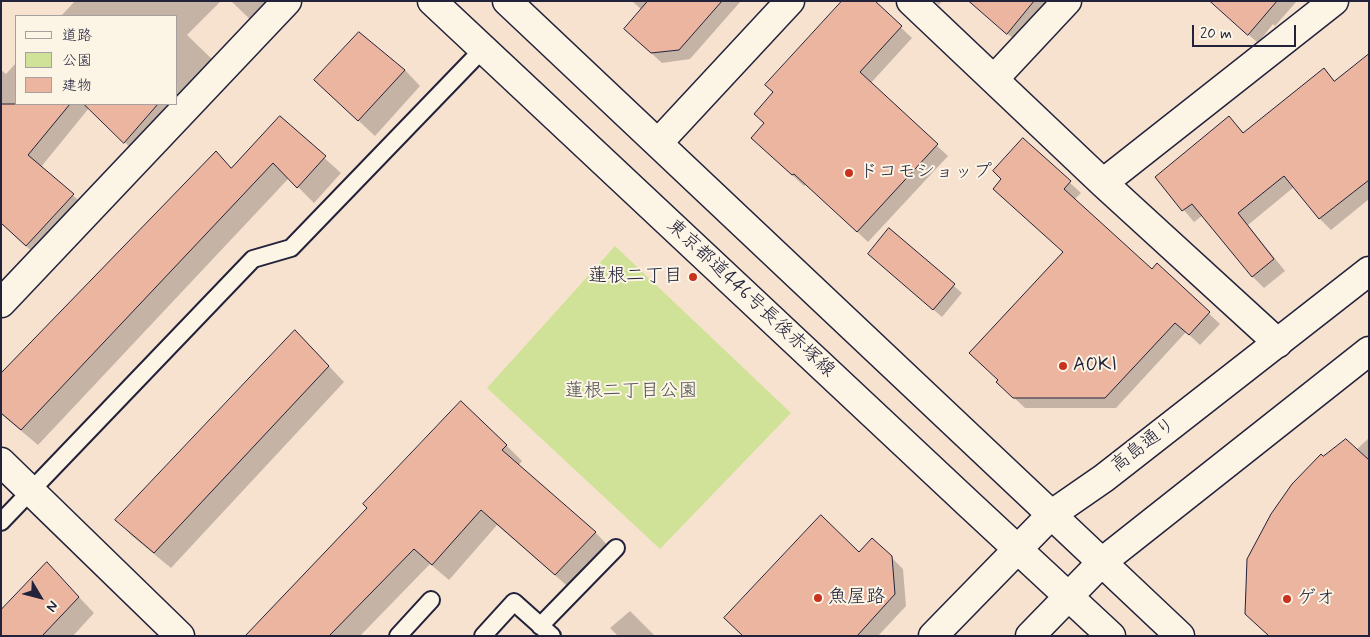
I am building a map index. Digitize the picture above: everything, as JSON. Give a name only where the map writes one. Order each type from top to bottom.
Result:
[{"type":"main road","points":[[1,303],[287,1]]},
{"type":"main road","name":"東京都道446号長後赤塚線","points":[[432,1],[1111,636]]},
{"type":"main road","points":[[507,1],[1180,636]]},
{"type":"main road","points":[[658,143],[790,1]]},
{"type":"main road","points":[[911,1],[1103,182],[1278,343]]},
{"type":"main road","points":[[994,79],[1067,1]]},
{"type":"main road","points":[[1103,182],[1334,1]]},
{"type":"main road","name":"高島通り","points":[[933,636],[1052,514],[1104,478],[1369,271]]},
{"type":"main road","points":[[1030,636],[1102,562],[1369,351]]},
{"type":"main road","points":[[1,462],[180,636]]},
{"type":"lane","points":[[1,522],[253,260],[291,248],[483,49]]},
{"type":"lane","points":[[483,636],[514,602],[546,631],[616,548]]},
{"type":"lane","points":[[398,636],[431,600]]},
{"type":"green space","name":"蓮根二丁目公園","points":[[615,246],[791,413],[660,549],[487,388]]},
{"type":"building","points":[[648,1],[722,1],[679,50],[651,53],[624,29]]},
{"type":"building","points":[[842,1],[875,1],[902,26],[860,72],[938,144],[857,232],[794,174],[792,175],[751,138],[764,123],[754,114],[773,92],[765,85]]},
{"type":"building","points":[[969,1],[1034,1],[1007,34]]},
{"type":"building","points":[[1210,1],[1277,1],[1248,35]]},
{"type":"building","points":[[359,32],[405,70],[358,121],[314,80]]},
{"type":"building","points":[[1369,54],[1369,180],[1319,219],[1284,176],[1238,213],[1274,259],[1252,277],[1192,204],[1182,211],[1155,177],[1229,116],[1243,133],[1324,68],[1334,81]]},
{"type":"building","points":[[1,104],[69,105],[28,155],[74,194],[26,246],[1,223]]},
{"type":"building","points":[[85,105],[157,105],[124,143]]},
{"type":"building","points":[[280,116],[326,156],[297,188],[273,163],[21,430],[1,413],[1,373],[216,151],[231,168]]},
{"type":"building","points":[[1023,138],[1071,181],[1064,189],[1152,269],[1157,263],[1210,312],[1189,335],[1175,323],[1105,398],[1013,398],[996,382],[998,380],[969,353],[1063,252],[993,189],[1001,179],[993,171]]},
{"type":"building","points":[[889,228],[955,284],[933,310],[868,254]]},
{"type":"building","points":[[295,330],[329,366],[154,553],[115,520]]},
{"type":"building","points":[[461,401],[507,445],[502,450],[596,532],[555,575],[481,510],[432,565],[414,549],[329,636],[245,636],[367,508],[363,504]]},
{"type":"building","points":[[1346,439],[1369,460],[1369,636],[1269,636],[1245,614],[1247,559],[1271,514],[1292,484],[1321,454],[1323,456]]},
{"type":"building","points":[[821,515],[859,552],[872,538],[892,556],[895,594],[857,636],[743,636],[724,618]]},
{"type":"building","points":[[47,562],[79,597],[42,636],[1,636],[1,610]]},
{"type":"place","name":"ドコモショップ","points":[[849,173]]},
{"type":"place","name":"蓮根二丁目","points":[[693,277]]},
{"type":"place","name":"AOKI","points":[[1063,366]]},
{"type":"place","name":"魚屋路","points":[[818,598]]},
{"type":"place","name":"ゲオ","points":[[1287,599]]}]
